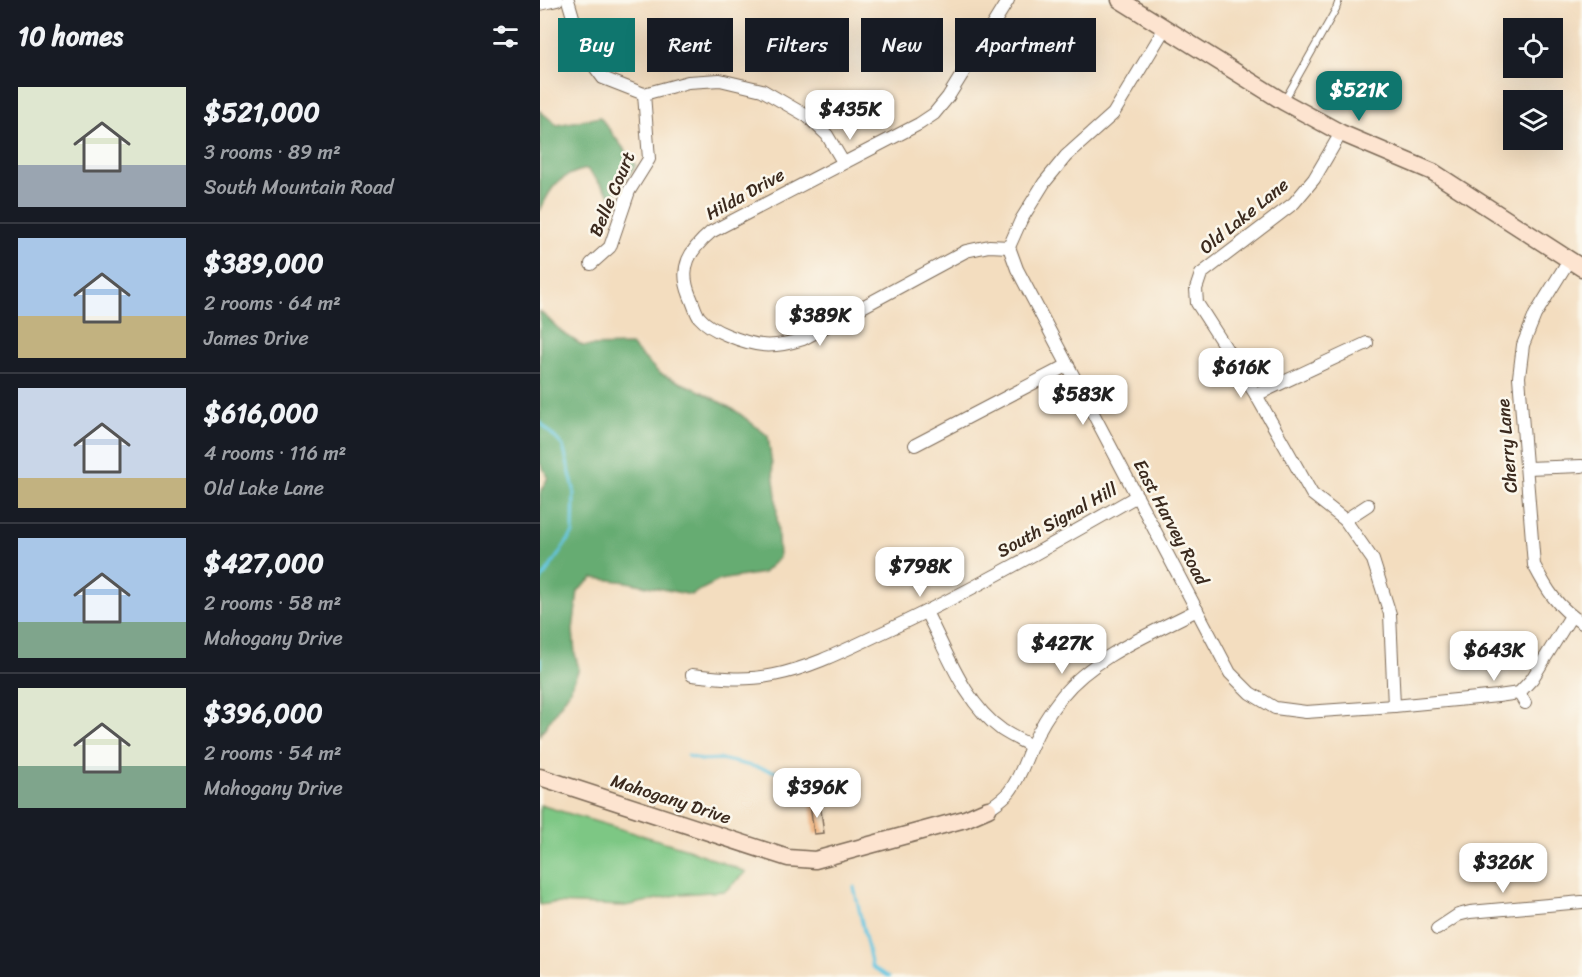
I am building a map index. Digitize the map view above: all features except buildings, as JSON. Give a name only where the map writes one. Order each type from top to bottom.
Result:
[{"type":"street","points":[[540,4],[558,0]]},
{"type":"street","points":[[568,0],[583,51],[603,78],[644,94],[688,82],[720,80],[762,90],[807,116],[827,135],[843,162]]},
{"type":"street","name":"Hilda Drive","points":[[1008,0],[948,97],[934,114],[919,124],[711,232],[696,245],[685,263],[686,287],[699,317],[715,330],[749,344],[784,345],[803,339],[966,251],[989,246],[1009,247]]},
{"type":"street","points":[[1120,0],[1284,102],[1341,133],[1433,172],[1576,264]]},
{"type":"street","points":[[1009,247],[1021,220],[1044,183],[1066,156],[1113,114],[1165,28]]},
{"type":"street","name":"Belle Court","points":[[591,264],[610,247],[629,191],[649,159],[644,94]]},
{"type":"street","name":"Old Lake Lane","points":[[1341,133],[1314,179],[1294,203],[1201,274],[1196,289],[1197,303],[1256,395],[1312,494],[1345,520],[1373,560],[1390,614],[1394,706]]},
{"type":"street","name":"East Harvey Road","points":[[1009,247],[1017,269],[1230,673],[1250,693],[1275,708],[1306,712],[1522,698],[1532,679],[1577,619]]},
{"type":"street","name":"Cherry Lane","points":[[1576,264],[1535,315],[1523,345],[1519,377],[1534,565],[1547,592],[1577,619]]},
{"type":"street","points":[[1256,395],[1367,343]]},
{"type":"street","points":[[915,445],[1068,364]]},
{"type":"street","points":[[1527,468],[1582,466]]},
{"type":"street","name":"South Signal Hill","points":[[692,675],[738,680],[773,676],[832,656],[926,612],[1033,556],[1137,496]]},
{"type":"street","points":[[1345,520],[1368,505]]},
{"type":"street","name":"Mahogany Drive","points":[[540,777],[788,858],[815,860],[965,819],[988,809],[1007,794],[1019,777],[1031,746],[1048,715],[1064,694],[1086,673],[1110,656],[1197,610]]},
{"type":"street","points":[[926,612],[966,690],[981,710],[1002,730],[1031,746]]},
{"type":"street","points":[[1437,929],[1458,915],[1470,912],[1582,902]]},
{"type":"lane","points":[[1284,102],[1339,0]]},
{"type":"green space","points":[[540,111],[557,125],[600,117],[636,165],[613,198],[587,169],[569,175],[557,183],[540,211]]},
{"type":"green space","points":[[540,311],[563,333],[583,346],[631,345],[659,373],[700,391],[736,411],[768,436],[776,495],[779,558],[763,573],[720,580],[691,595],[627,582],[593,578],[578,591],[573,630],[579,669],[569,692],[540,735],[540,494],[548,477],[540,463]]},
{"type":"green space","points":[[540,805],[688,849],[746,872],[725,891],[681,894],[625,906],[553,903],[540,905]]},
{"type":"waterway","points":[[540,422],[563,446],[574,489],[573,533],[540,582]]},
{"type":"waterway","points":[[540,659],[540,667]]},
{"type":"waterway","points":[[688,756],[701,760],[721,759],[777,772]]},
{"type":"waterway","points":[[854,887],[872,967],[889,977]]}]
